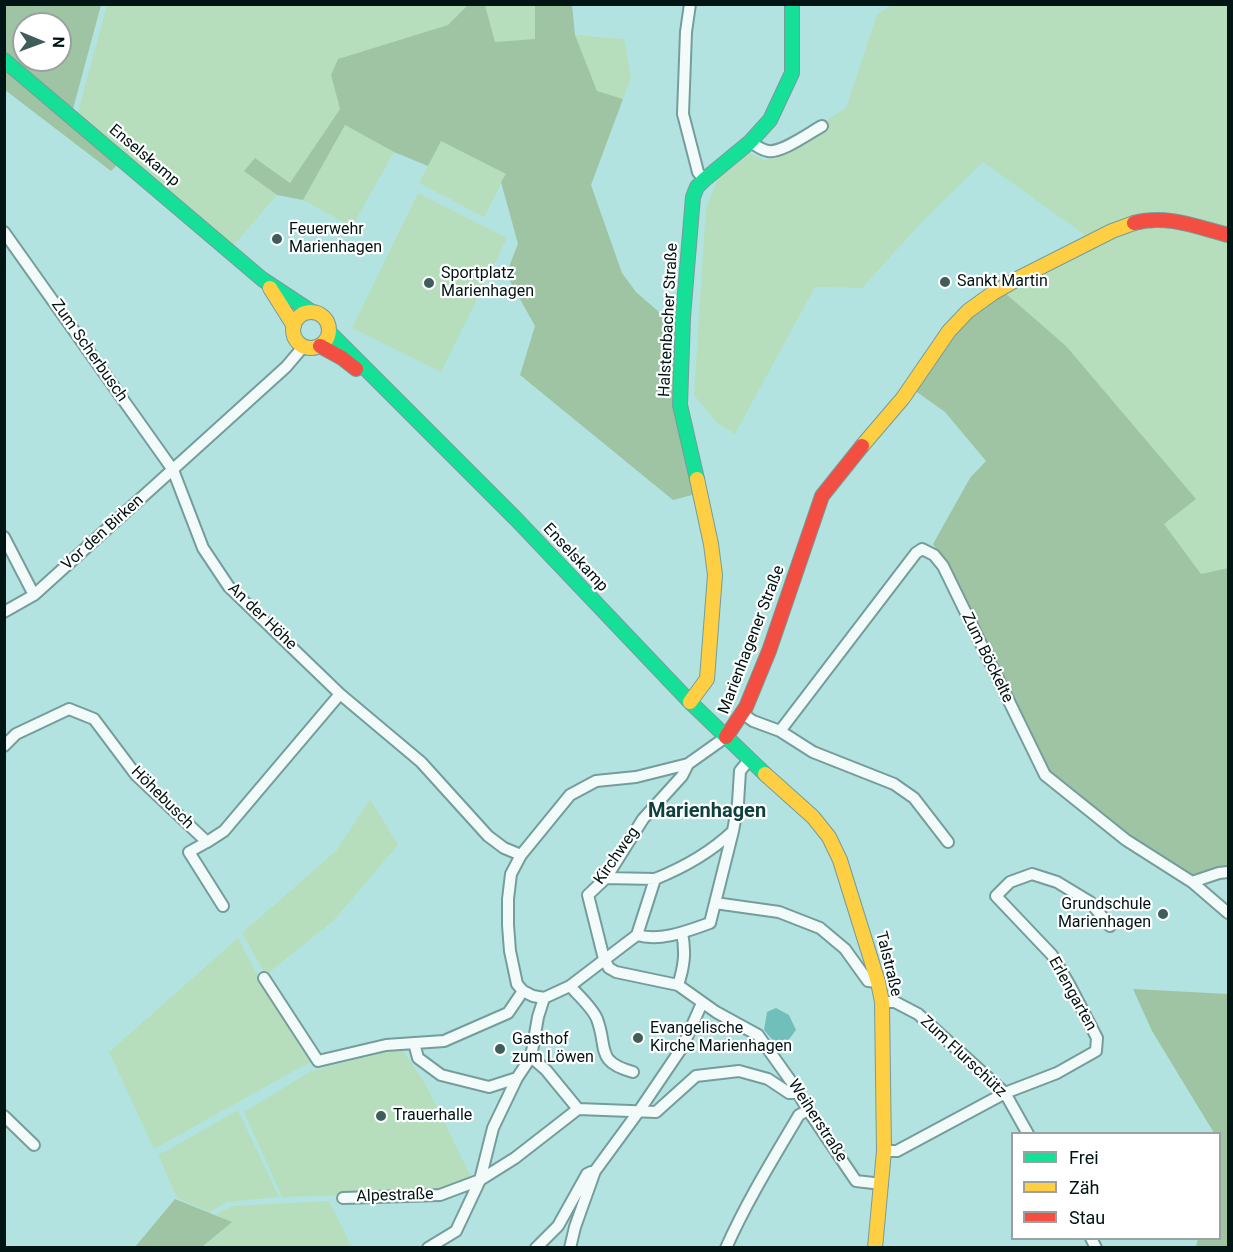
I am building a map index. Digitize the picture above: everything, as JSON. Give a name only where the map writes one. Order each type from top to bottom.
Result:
[{"type":"main road","name":"Halstenbacher Straße","points":[[690,702],[706,679],[715,575],[709,533],[680,405],[683,317],[693,197],[704,180],[750,142],[770,120],[792,73],[792,4]]},
{"type":"main road","name":"Enselskamp","points":[[4,60],[262,279],[326,320],[329,332],[516,519],[726,737]]},
{"type":"main road","name":"Marienhagener Straße","points":[[726,737],[743,714],[774,636],[822,496],[837,473],[874,434],[904,397],[944,334],[993,292],[1122,227],[1146,220],[1169,219],[1228,235]]},
{"type":"main road","name":"Enselskamp","points":[[262,279],[279,300],[294,326],[297,341],[303,346]]},
{"type":"main road","points":[[294,326],[301,316],[312,312]]},
{"type":"main road","points":[[303,346],[314,348],[320,346],[329,332]]},
{"type":"main road","name":"Enselskamp","points":[[320,346],[342,358],[399,402]]},
{"type":"main road","name":"Talstraße","points":[[726,737],[813,817],[829,837],[840,860],[878,982],[882,1002],[885,1061],[884,1151],[875,1248]]},
{"type":"street","points":[[690,4],[686,32],[683,114],[698,172],[704,180]]},
{"type":"street","points":[[750,142],[770,151],[781,149],[822,126]]},
{"type":"street","name":"Zum Scherbusch","points":[[4,232],[173,470]]},
{"type":"street","points":[[173,470],[286,366],[303,346]]},
{"type":"street","name":"Vor den Birken","points":[[4,612],[34,595],[173,470]]},
{"type":"street","name":"An der Höhe","points":[[173,470],[203,548],[229,587],[340,694],[421,762],[488,836],[504,848],[521,855]]},
{"type":"street","points":[[4,537],[34,595]]},
{"type":"street","name":"Zum Böckelte","points":[[780,731],[916,554],[922,549],[929,551],[943,567],[1045,775],[1126,840],[1192,882],[1228,913]]},
{"type":"street","name":"Höhebusch","points":[[222,906],[189,852],[224,831],[340,694]]},
{"type":"street","name":"Höhebusch","points":[[4,746],[16,734],[69,709],[94,720],[136,775],[207,842]]},
{"type":"street","points":[[743,714],[753,721],[780,731],[813,752],[894,783],[914,798],[948,842]]},
{"type":"street","name":"Marienhagener Straße","points":[[523,991],[517,984],[510,951],[508,925],[511,874],[521,855],[570,795],[581,788],[596,781],[636,777],[687,764],[726,737]]},
{"type":"street","points":[[637,935],[650,939],[682,933],[710,923],[733,831],[740,771],[749,760]]},
{"type":"street","name":"Kirchweg","points":[[604,959],[588,895],[606,878],[643,819],[682,776],[687,764]]},
{"type":"street","points":[[606,878],[655,879],[679,869],[714,849],[733,831]]},
{"type":"street","points":[[1192,882],[1228,872]]},
{"type":"street","name":"Erlengarten","points":[[884,1151],[897,1151],[1005,1093],[1057,1073],[1096,1051],[1096,1038],[1070,984],[1052,955],[996,896],[1010,882],[1032,874],[1057,882],[1090,902],[1110,926]]},
{"type":"street","points":[[264,978],[318,1061],[368,1048],[444,1041],[508,1014],[523,991],[544,998],[570,986],[637,935],[655,879]]},
{"type":"street","points":[[716,903],[780,912],[820,927],[845,949],[868,981],[878,982]]},
{"type":"street","points":[[678,985],[686,951],[682,933]]},
{"type":"street","points":[[570,1248],[595,1171],[683,1046],[702,1003],[678,985],[616,972],[609,968],[604,959]]},
{"type":"street","points":[[570,986],[596,1017],[605,1056],[621,1069],[633,1072]]},
{"type":"street","points":[[428,1248],[456,1231],[480,1180],[493,1128],[517,1078],[531,1058],[538,1017],[544,998]]},
{"type":"street","name":"Zum Flurschütz","points":[[882,1002],[895,1002],[918,1014],[1005,1093],[1027,1132]]},
{"type":"street","name":"Weiherstraße","points":[[702,1003],[758,1035],[856,1181],[882,1184]]},
{"type":"street","points":[[414,1043],[418,1058],[441,1075],[489,1087],[517,1078]]},
{"type":"street","points":[[531,1058],[546,1070],[578,1109],[656,1112],[696,1076],[740,1071],[768,1079],[789,1093],[798,1093]]},
{"type":"street","name":"Alpestraße","points":[[343,1198],[440,1195],[480,1180],[515,1158],[578,1109]]},
{"type":"street","points":[[726,1248],[742,1213],[799,1115],[808,1110]]},
{"type":"street","points":[[4,1116],[34,1145]]},
{"type":"street","points":[[536,1248],[558,1226],[587,1174],[595,1171]]},
{"type":"green space","points":[[894,4],[1228,5],[1228,231],[1164,214],[1089,238],[983,162],[922,222],[862,288],[815,287],[735,434],[717,423],[694,395],[706,208],[718,179],[750,153],[766,161],[824,127],[822,123],[846,108],[877,14]]},
{"type":"green space","points":[[4,5],[101,5],[73,109],[28,72],[72,72],[72,12],[12,12],[12,59],[5,53]]},
{"type":"green space","points":[[107,5],[468,5],[448,25],[338,59],[331,75],[340,109],[290,183],[256,158],[244,170],[277,195],[233,246],[77,116]]},
{"type":"green space","points":[[468,5],[485,5],[495,42],[535,39],[535,5],[572,5],[575,35],[597,91],[623,99],[591,185],[622,273],[636,292],[659,312],[677,320],[696,494],[673,500],[520,375],[535,326],[506,274],[518,244],[501,182],[506,174],[441,141],[428,166],[394,152],[345,125],[303,200],[277,195],[244,171],[255,158],[290,183],[340,109],[331,75],[338,59],[448,25]]},
{"type":"green space","points":[[485,5],[535,5],[535,39],[495,42]]},
{"type":"green space","points":[[575,35],[624,39],[631,77],[623,99],[597,91]]},
{"type":"green space","points":[[4,69],[118,164],[111,171],[5,90]]},
{"type":"green space","points":[[345,125],[394,152],[352,227],[303,200]]},
{"type":"green space","points":[[441,140],[506,174],[484,217],[419,183]]},
{"type":"green space","name":"Sportplatz Marienhagen","points":[[418,193],[507,238],[441,372],[352,328]]},
{"type":"green space","points":[[1166,225],[1228,240],[1228,568],[1201,574],[1163,524],[1196,499],[1005,293],[1121,232],[1146,226]]},
{"type":"green space","points":[[1005,293],[1066,346],[1196,499],[1164,524],[1201,574],[1228,568],[1228,871],[1192,881],[1129,836],[1048,771],[958,584],[933,544],[970,478],[986,461],[945,412],[914,390],[948,339],[974,314]]},
{"type":"green space","points":[[370,799],[398,845],[333,921],[266,975],[242,933],[336,851]]},
{"type":"green space","points":[[238,938],[260,979],[312,1061],[154,1149],[109,1052]]},
{"type":"green space","points":[[1133,989],[1228,994],[1228,1247],[1196,1247],[1198,1240],[1221,1240],[1221,1132],[1213,1132],[1152,1031]]},
{"type":"green space","points":[[401,1048],[425,1083],[472,1179],[439,1192],[282,1197],[244,1112],[311,1071]]},
{"type":"green space","points":[[238,1110],[279,1197],[227,1202],[210,1212],[177,1198],[158,1154]]},
{"type":"green space","points":[[175,1199],[232,1222],[202,1247],[135,1247]]},
{"type":"green space","points":[[329,1201],[352,1247],[202,1248],[231,1222],[216,1215],[233,1206]]},
{"type":"water","points":[[776,1008],[789,1015],[796,1030],[781,1050],[764,1030],[767,1012]]},
{"type":"traffic: fast","points":[[697,479],[680,405],[683,317],[693,197],[697,187],[750,142],[770,120],[792,73],[792,4]]},
{"type":"traffic: fast","points":[[4,60],[262,279],[312,312]]},
{"type":"traffic: fast","points":[[329,332],[516,519],[690,702],[765,774]]},
{"type":"traffic: slow","points":[[862,446],[903,398],[949,331],[968,311],[1021,277],[1112,231],[1134,223]]},
{"type":"traffic: slow","points":[[270,288],[294,326]]},
{"type":"traffic: slow","points":[[311,312],[324,317],[329,330],[324,343],[311,348],[298,343],[293,330],[298,317],[311,312]]},
{"type":"traffic: slow","points":[[690,702],[707,679],[715,575],[697,479]]},
{"type":"traffic: slow","points":[[765,774],[813,817],[829,837],[840,860],[878,982],[882,1002],[884,1151],[875,1248]]},
{"type":"traffic: jam","points":[[1134,223],[1170,221],[1228,235]]},
{"type":"traffic: jam","points":[[320,346],[356,369]]},
{"type":"traffic: jam","points":[[726,737],[746,707],[769,651],[822,496],[862,446]]},
{"type":"place","name":"Feuerwehr Marienhagen","points":[[277,239]]},
{"type":"place","name":"Sankt Martin","points":[[945,282]]},
{"type":"place","name":"Sportplatz Marienhagen","points":[[429,283]]},
{"type":"place","name":"Grundschule Marienhagen","points":[[1163,914]]},
{"type":"place","name":"Evangelische Kirche Marienhagen","points":[[638,1038]]},
{"type":"place","name":"Gasthof zum Löwen","points":[[500,1049]]},
{"type":"place","name":"Trauerhalle","points":[[381,1116]]},
{"type":"district","name":"Marienhagen","points":[[707,812]]}]
